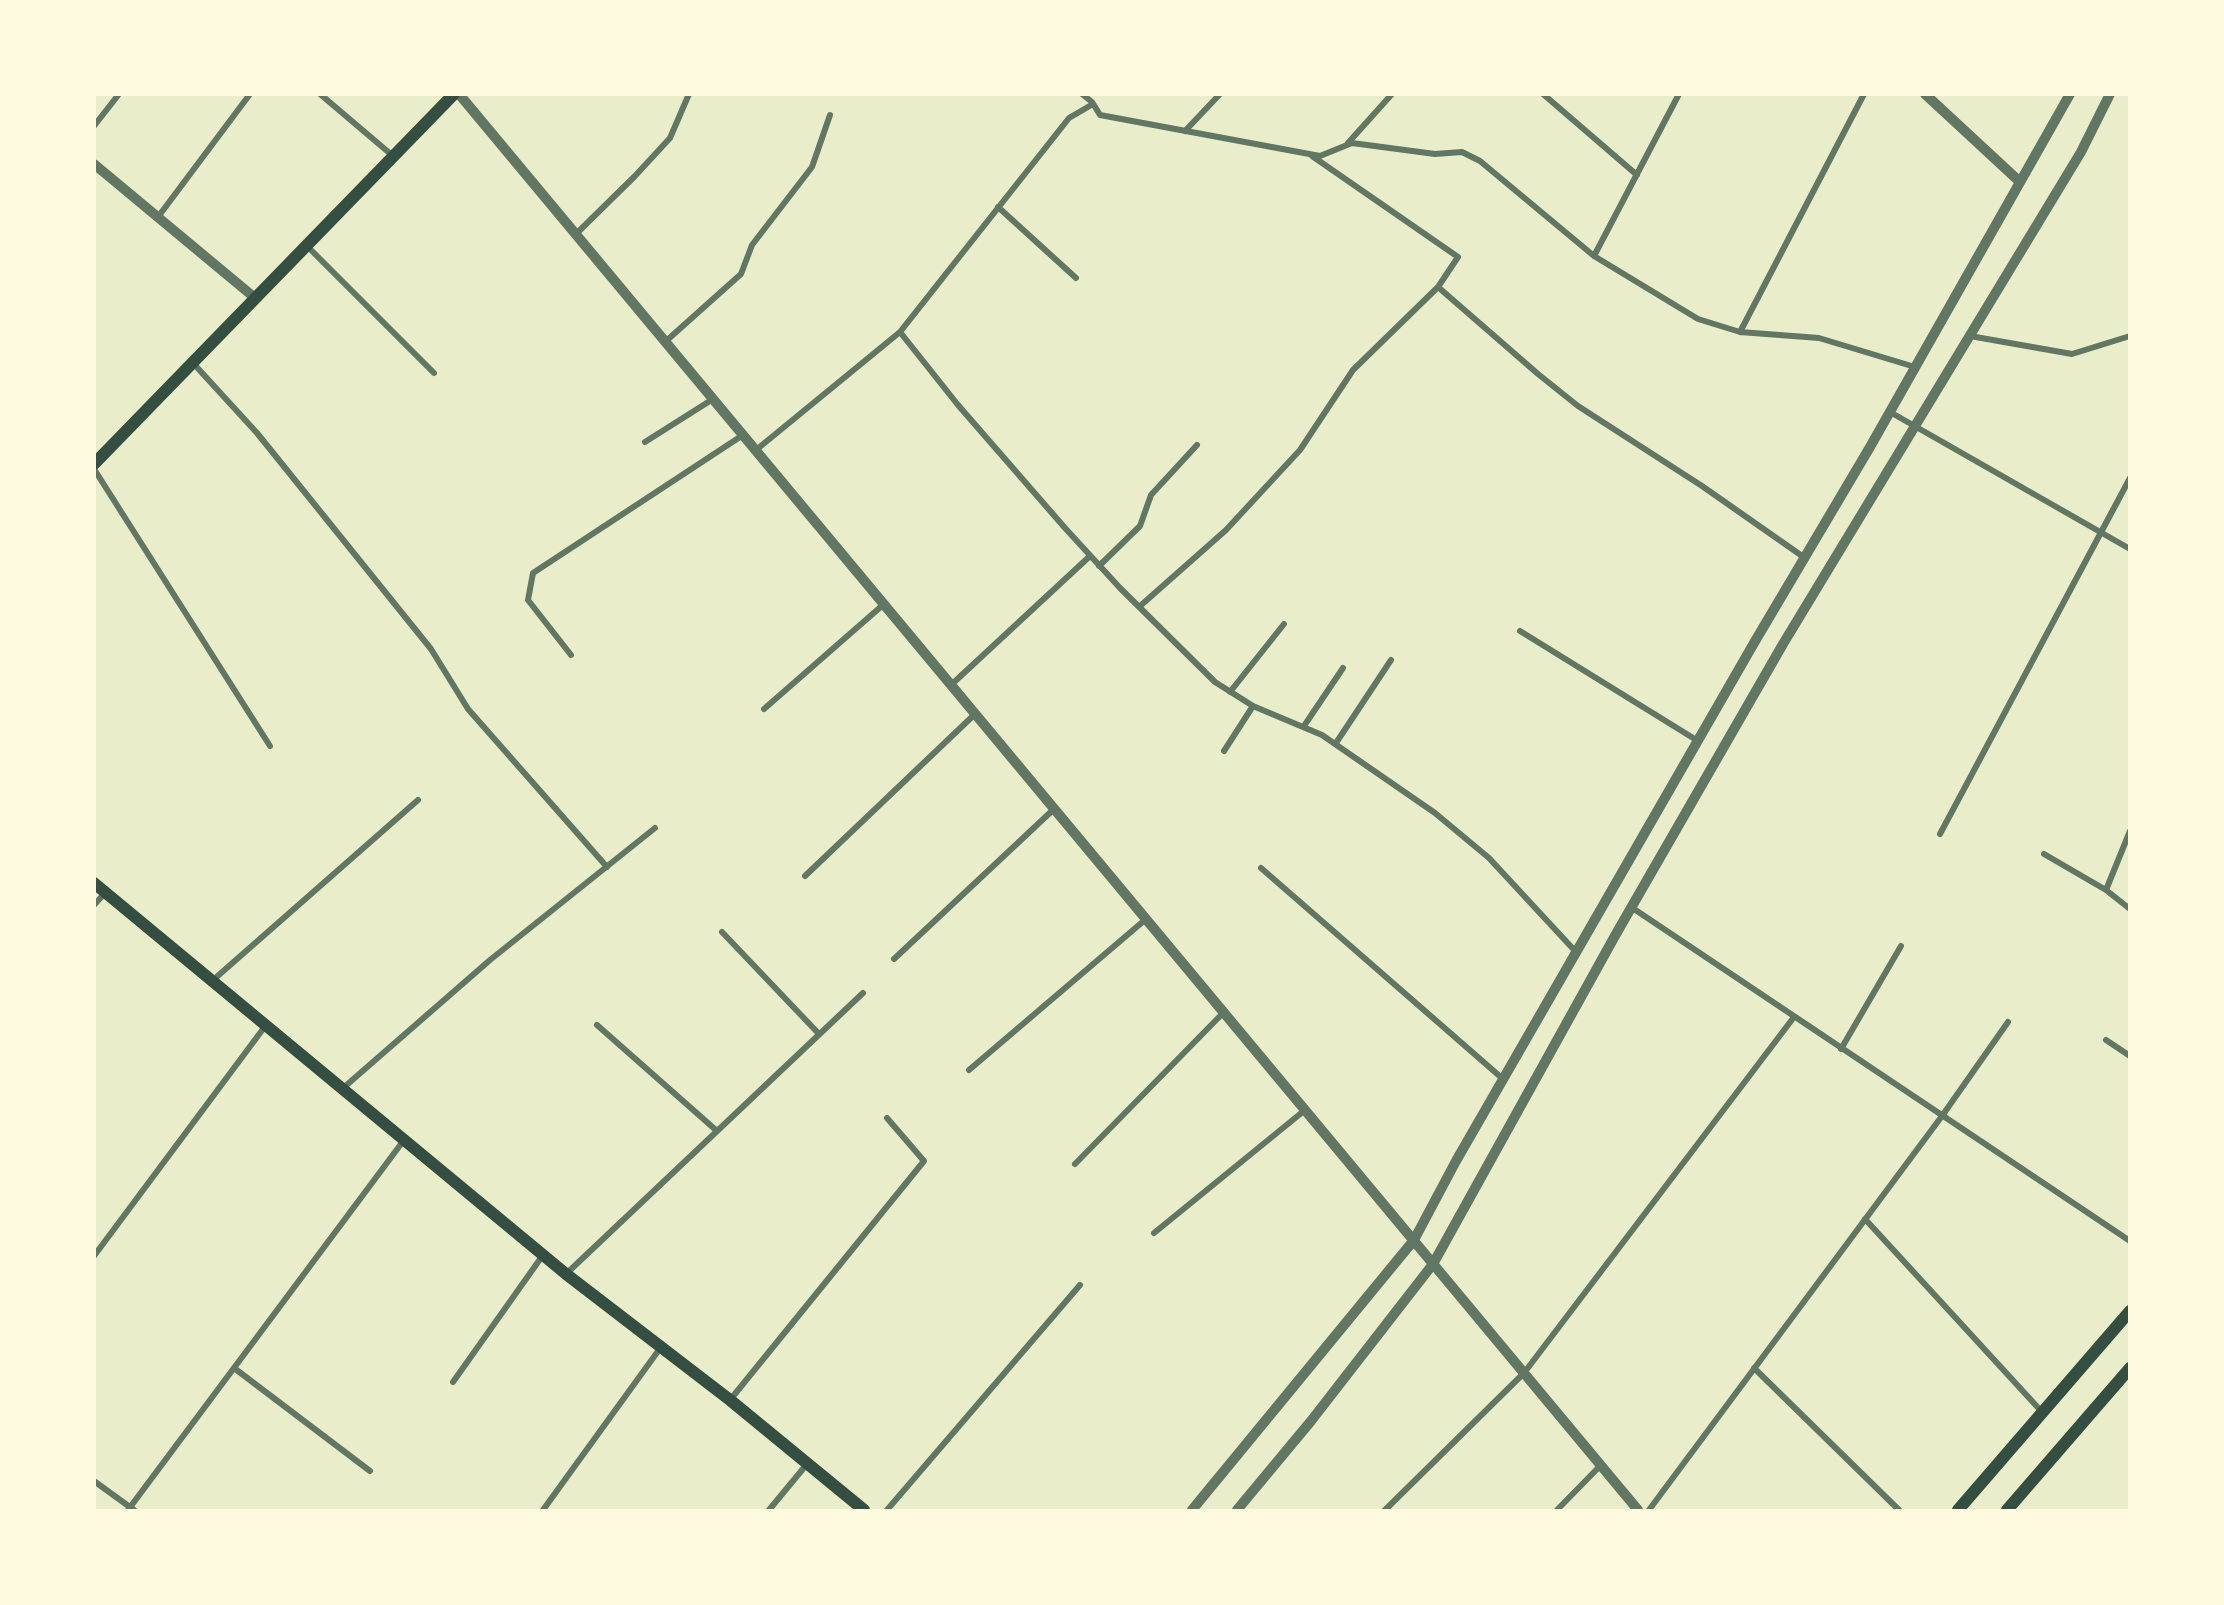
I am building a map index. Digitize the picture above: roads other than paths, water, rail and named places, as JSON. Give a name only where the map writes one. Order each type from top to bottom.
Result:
[{"type":"main road","points":[[94,464],[454,94]]},
{"type":"main road","points":[[94,883],[566,1274],[730,1400],[864,1510]]},
{"type":"main road","points":[[1958,1510],[2130,1311]]},
{"type":"main road","points":[[2007,1510],[2130,1368]]},
{"type":"street","points":[[94,126],[119,94]]},
{"type":"street","points":[[158,217],[250,94]]},
{"type":"street","points":[[320,94],[394,156]]},
{"type":"street","points":[[459,94],[1638,1510]]},
{"type":"street","points":[[576,234],[635,177],[670,138],[689,94]]},
{"type":"street","points":[[1082,94],[1093,104],[1100,115],[1310,155],[1320,156],[1352,143],[1435,154],[1462,152],[1480,160],[1594,256],[1698,319],[1740,332],[1819,338],[1915,367]]},
{"type":"street","points":[[1185,131],[1220,94]]},
{"type":"street","points":[[1346,146],[1392,94]]},
{"type":"street","points":[[1543,94],[1637,175]]},
{"type":"street","points":[[1594,256],[1679,94]]},
{"type":"street","points":[[1740,332],[1864,94]]},
{"type":"street","points":[[1925,94],[2020,182]]},
{"type":"street","points":[[1191,1510],[1414,1240],[1503,1079],[1890,412],[2070,94]]},
{"type":"street","points":[[1237,1510],[1311,1421],[1433,1264],[1631,908],[1784,644],[2081,152],[2110,94]]},
{"type":"street","points":[[756,450],[900,332],[1069,118],[1093,104]]},
{"type":"street","points":[[665,342],[741,274],[752,245],[812,167],[830,115]]},
{"type":"street","points":[[1139,607],[1226,530],[1300,450],[1353,370],[1438,287],[1458,257],[1310,155]]},
{"type":"street","points":[[94,164],[255,298]]},
{"type":"street","points":[[998,207],[1076,278]]},
{"type":"street","points":[[306,245],[434,373]]},
{"type":"street","points":[[1438,287],[1521,360],[1578,406],[1702,486],[1804,558]]},
{"type":"street","points":[[900,332],[958,405],[1090,556],[1215,682],[1253,706],[1273,716],[1304,726],[1336,743],[1466,837],[1490,858],[1576,952]]},
{"type":"street","points":[[1970,336],[2072,354],[2130,336]]},
{"type":"street","points":[[193,363],[257,433],[431,649],[468,709],[607,867]]},
{"type":"street","points":[[645,442],[713,399]]},
{"type":"street","points":[[1890,412],[2130,549]]},
{"type":"street","points":[[572,655],[528,600],[533,573],[743,435]]},
{"type":"street","points":[[1099,566],[1140,526],[1151,495],[1197,445]]},
{"type":"street","points":[[94,469],[270,746]]},
{"type":"street","points":[[1941,834],[2130,478]]},
{"type":"street","points":[[951,685],[1090,556]]},
{"type":"street","points":[[764,709],[884,604]]},
{"type":"street","points":[[1230,692],[1284,624]]},
{"type":"street","points":[[1520,631],[1698,741]]},
{"type":"street","points":[[1336,743],[1391,660]]},
{"type":"street","points":[[1304,726],[1343,668]]},
{"type":"street","points":[[1224,751],[1253,706]]},
{"type":"street","points":[[805,876],[975,714]]},
{"type":"street","points":[[212,981],[418,800]]},
{"type":"street","points":[[894,959],[1054,809]]},
{"type":"street","points":[[342,1089],[490,960],[655,828]]},
{"type":"street","points":[[2106,890],[2130,831]]},
{"type":"street","points":[[2044,854],[2106,890],[2130,909]]},
{"type":"street","points":[[1261,868],[1503,1079]]},
{"type":"street","points":[[94,905],[106,892]]},
{"type":"street","points":[[1631,908],[2130,1241]]},
{"type":"street","points":[[969,1070],[1146,919]]},
{"type":"street","points":[[722,932],[819,1034]]},
{"type":"street","points":[[1841,1048],[1902,946]]},
{"type":"street","points":[[566,1274],[863,993]]},
{"type":"street","points":[[1075,1164],[1224,1012]]},
{"type":"street","points":[[1385,1510],[1524,1373],[1794,1017]]},
{"type":"street","points":[[1648,1510],[1942,1116],[2008,1022]]},
{"type":"street","points":[[94,1256],[266,1025]]},
{"type":"street","points":[[597,1025],[717,1131]]},
{"type":"street","points":[[2106,1040],[2130,1056]]},
{"type":"street","points":[[1154,1233],[1305,1110]]},
{"type":"street","points":[[730,1400],[924,1161],[887,1118]]},
{"type":"street","points":[[94,1481],[130,1510],[404,1140]]},
{"type":"street","points":[[1865,1219],[2042,1412]]},
{"type":"street","points":[[453,1382],[543,1255]]},
{"type":"street","points":[[887,1510],[1080,1285]]},
{"type":"street","points":[[543,1510],[661,1347]]},
{"type":"street","points":[[234,1368],[370,1471]]},
{"type":"street","points":[[1754,1368],[1899,1510]]},
{"type":"street","points":[[769,1510],[807,1464]]},
{"type":"street","points":[[1557,1510],[1600,1465]]}]
